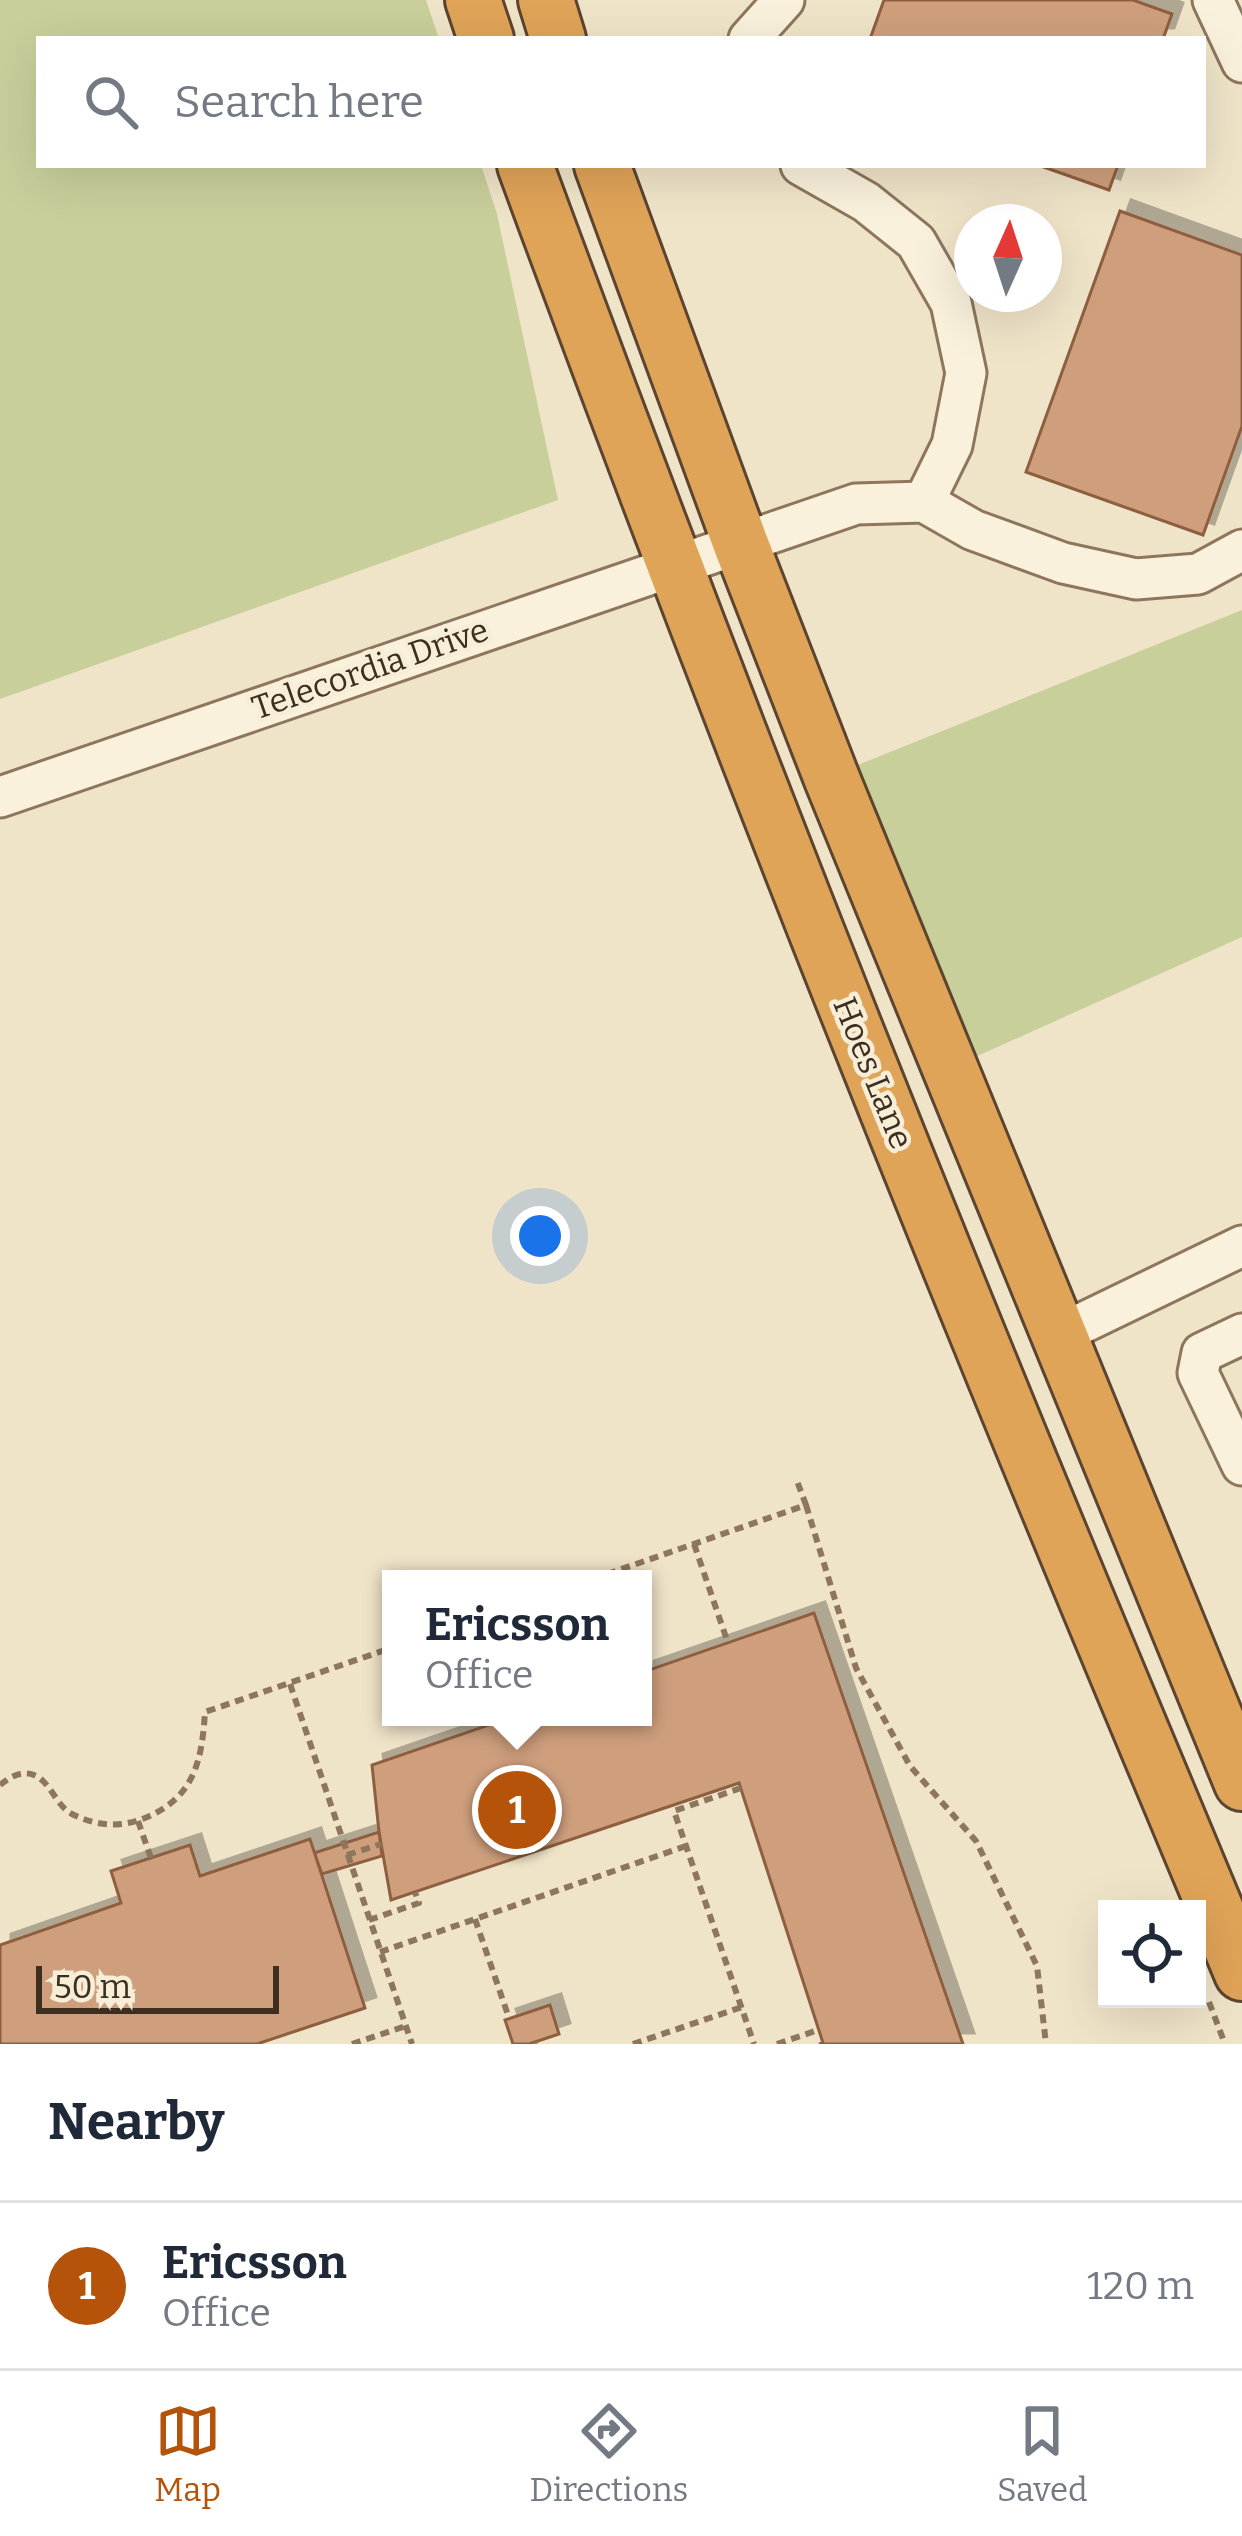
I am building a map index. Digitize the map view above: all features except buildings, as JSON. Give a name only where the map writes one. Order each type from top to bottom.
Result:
[{"type":"highway","points":[[473,0],[485,36]]},
{"type":"highway","points":[[546,0],[557,36]]},
{"type":"highway","name":"Hoes Lane","points":[[526,168],[673,565],[983,1349],[1223,1981]]},
{"type":"highway","points":[[603,168],[832,779],[1060,1334],[1231,1724],[1242,1783]]},
{"type":"street","points":[[752,36],[784,0]]},
{"type":"street","points":[[1213,0],[1242,62]]},
{"type":"street","points":[[806,168],[866,202],[916,242],[951,303],[966,373],[952,445],[923,502],[973,530],[1063,563],[1136,579],[1198,574],[1242,550]]},
{"type":"street","name":"Telecordia Drive","points":[[0,797],[856,504],[923,502]]},
{"type":"street","points":[[1060,1334],[1242,1246]]},
{"type":"street","points":[[1242,1334],[1202,1353],[1198,1372],[1242,1466]]},
{"type":"path","points":[[797,1481],[856,1668],[910,1766],[976,1841],[1037,1966],[1046,2044]]},
{"type":"path","points":[[619,1570],[806,1504]]},
{"type":"path","points":[[694,1544],[728,1643]]},
{"type":"path","points":[[0,1785],[26,1773],[40,1777],[65,1811],[84,1820],[110,1825],[138,1821],[182,1794],[199,1758],[205,1712],[382,1651]]},
{"type":"path","points":[[290,1683],[412,2044]]},
{"type":"path","points":[[741,1788],[674,1811],[754,2044]]},
{"type":"path","points":[[138,1821],[152,1858]]},
{"type":"path","points":[[347,1855],[381,1844]]},
{"type":"path","points":[[380,1952],[686,1846]]},
{"type":"path","points":[[369,1920],[419,1903],[415,1892]]},
{"type":"path","points":[[475,1919],[509,2018]]},
{"type":"path","points":[[1223,1981],[1225,2044]]},
{"type":"path","points":[[633,2044],[742,2007]]},
{"type":"path","points":[[352,2044],[406,2026]]},
{"type":"path","points":[[777,2044],[818,2030]]},
{"type":"green space","points":[[0,0],[426,0],[438,36],[36,36],[36,168],[482,168],[497,214],[558,500],[0,699]]},
{"type":"green space","points":[[1242,610],[1242,937],[962,1063],[848,769]]},
{"type":"place","name":"Ericsson","points":[[517,1810]]}]
